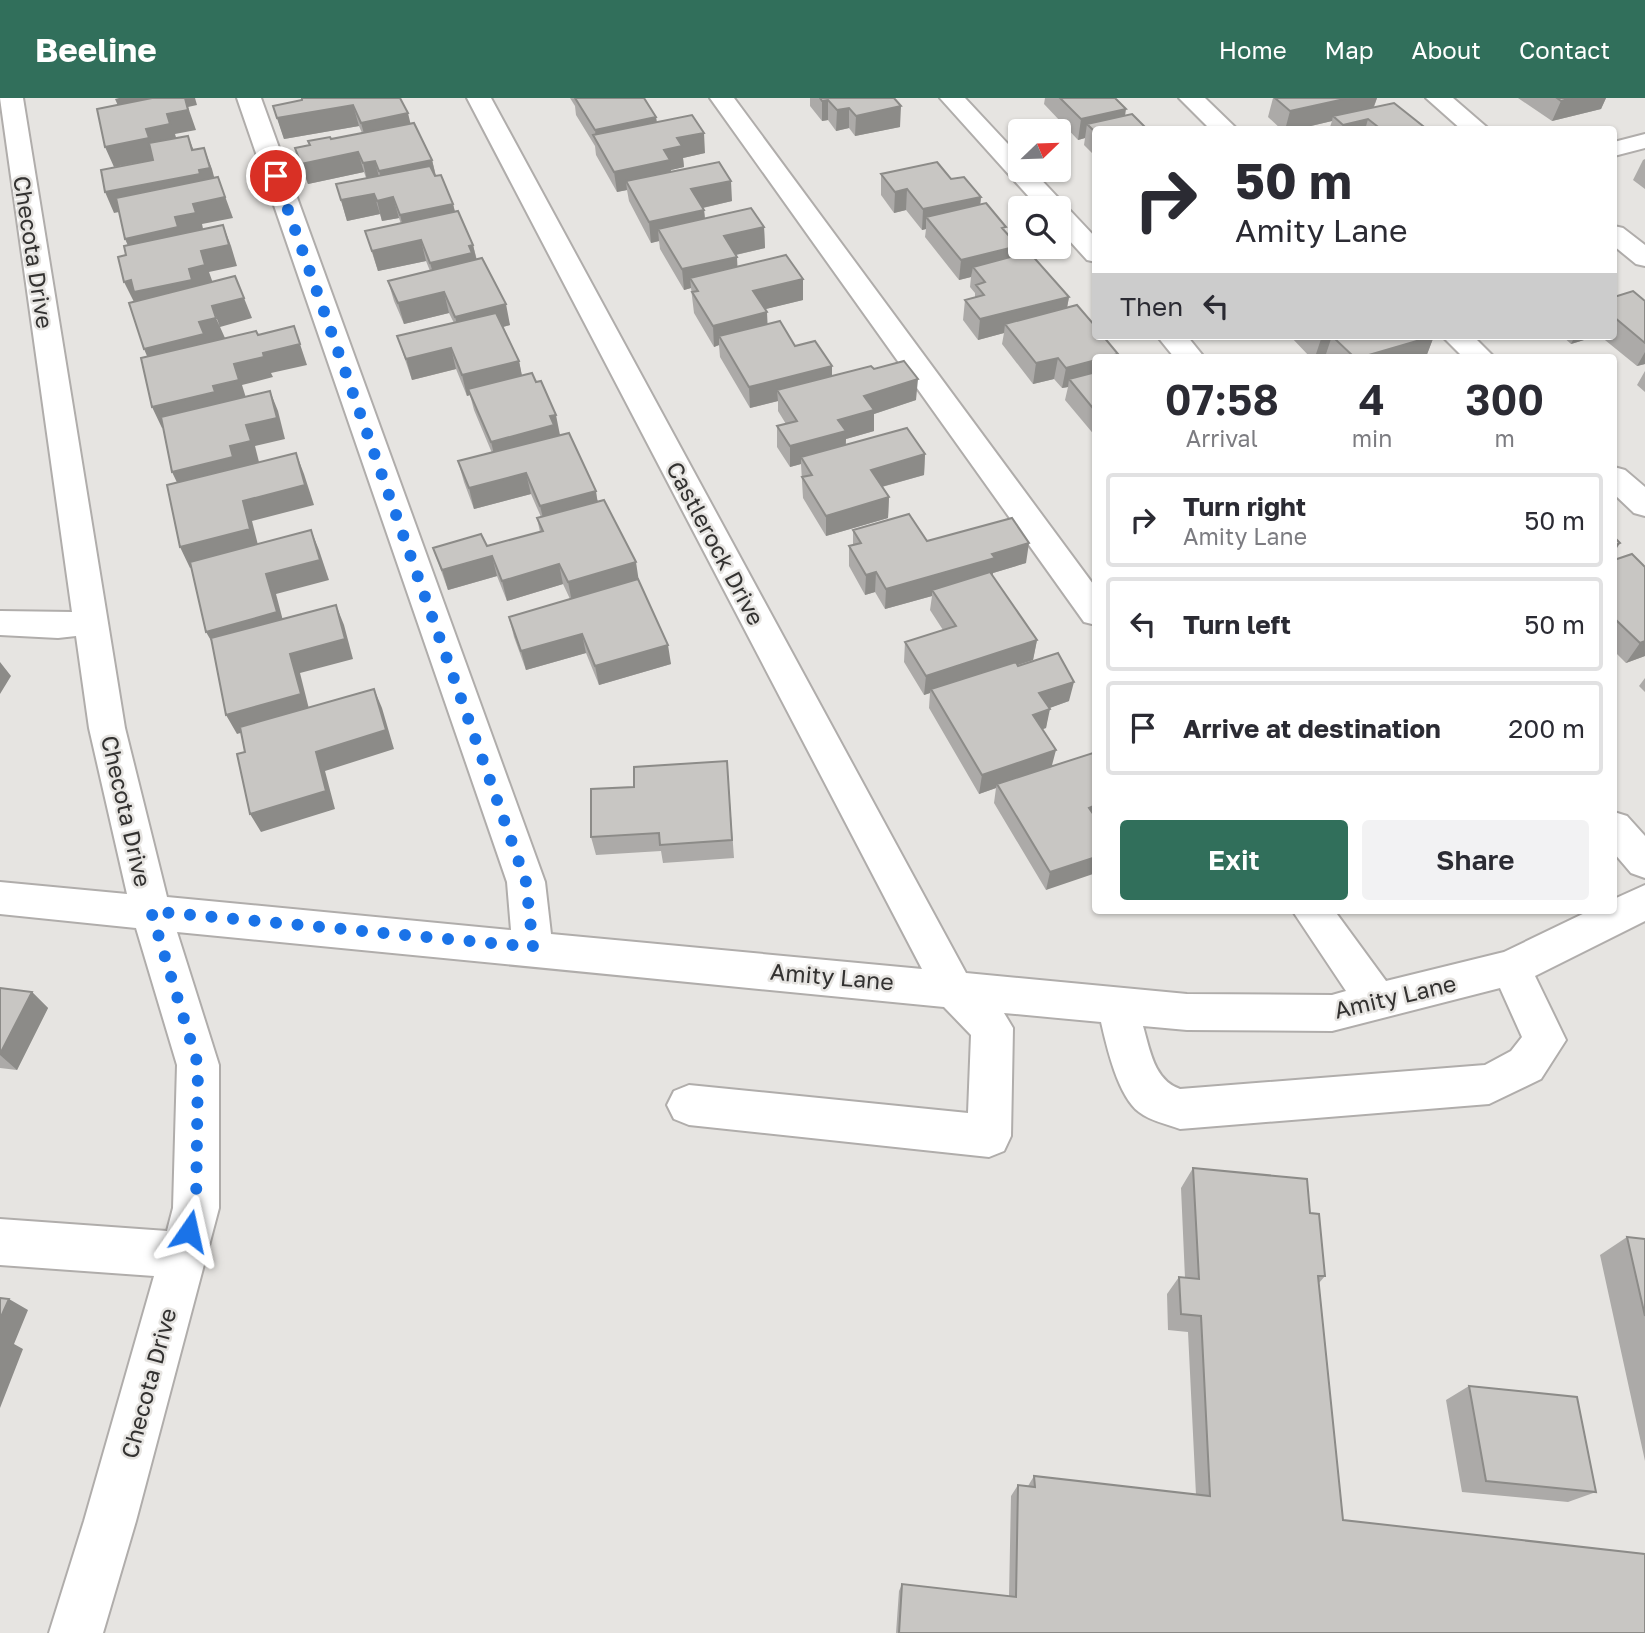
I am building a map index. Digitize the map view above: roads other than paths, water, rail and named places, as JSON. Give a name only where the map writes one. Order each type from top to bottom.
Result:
[{"type":"street","name":"Checota Drive","points":[[12,98],[107,727],[151,911],[198,1065],[196,1208],[110,1521],[76,1633]]},
{"type":"street","points":[[249,98],[526,882],[533,947]]},
{"type":"street","name":"Castlerock Drive","points":[[479,98],[953,988],[992,1028],[989,1136],[689,1105]]},
{"type":"street","points":[[722,98],[1092,607]]},
{"type":"street","points":[[951,98],[1042,196]]},
{"type":"street","points":[[1191,98],[1222,126]]},
{"type":"street","points":[[1437,98],[1473,126]]},
{"type":"street","points":[[1617,148],[1645,141]]},
{"type":"street","points":[[1071,227],[1092,250]]},
{"type":"street","points":[[1617,236],[1645,258]]},
{"type":"street","points":[[1174,340],[1186,354]]},
{"type":"street","points":[[1461,340],[1477,354]]},
{"type":"street","points":[[1617,480],[1645,506]]},
{"type":"street","points":[[0,623],[58,626],[91,622]]},
{"type":"street","points":[[1617,830],[1645,862]]},
{"type":"street","name":"Amity Lane","points":[[0,898],[533,947],[1187,1012],[1332,1013],[1511,968],[1645,902]]},
{"type":"street","points":[[1315,914],[1377,1002]]},
{"type":"street","points":[[1118,1005],[1129,1051],[1152,1097],[1180,1109],[1489,1084],[1526,1065],[1545,1040],[1511,968]]},
{"type":"street","points":[[0,1242],[183,1255]]}]
